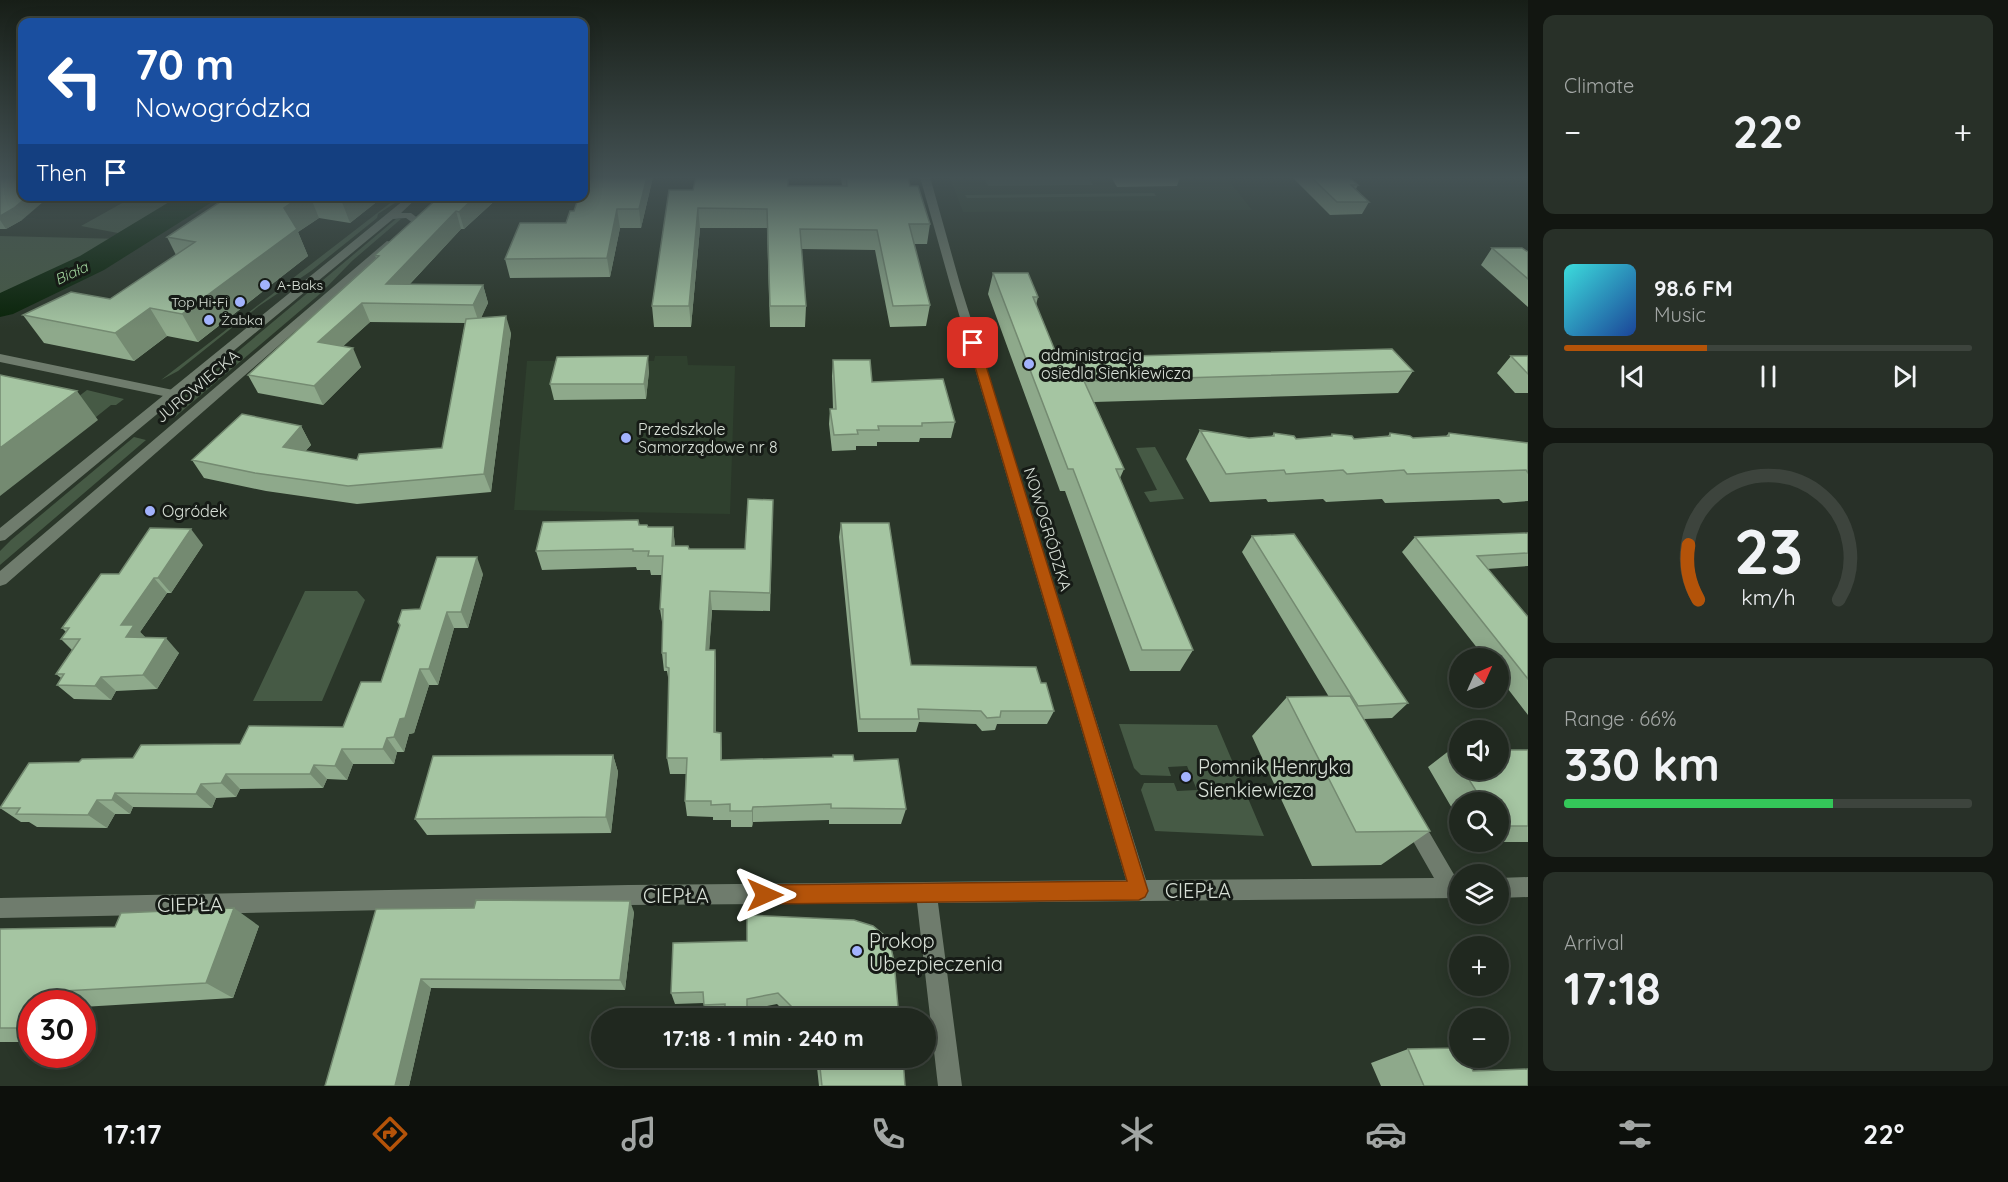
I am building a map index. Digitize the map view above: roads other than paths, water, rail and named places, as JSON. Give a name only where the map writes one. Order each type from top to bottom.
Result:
[{"type":"street","name":"JUROWIECKA","points":[[0,536],[378,228]]},
{"type":"street","name":"JUROWIECKA","points":[[0,580],[409,228]]},
{"type":"street","name":"NOWOGRÓDZKA","points":[[940,228],[1139,891]]},
{"type":"street","points":[[0,358],[173,394]]},
{"type":"street","points":[[1403,805],[1449,878]]},
{"type":"street","points":[[1509,888],[1528,887]]},
{"type":"street","name":"CIEPŁA","points":[[0,908],[628,895],[1449,888]]},
{"type":"street","points":[[926,893],[950,1086]]},
{"type":"waterway","name":"Biała","points":[[0,306],[92,263],[149,228]]},
{"type":"place","name":"A-Baks","points":[[265,285]]},
{"type":"place","name":"Top Hi-Fi","points":[[240,302]]},
{"type":"place","name":"Żabka","points":[[209,320]]},
{"type":"place","name":"administracja osiedla Sienkiewicza","points":[[1029,364]]},
{"type":"place","name":"Przedszkole Samorządowe nr 8","points":[[626,438]]},
{"type":"place","name":"Ogródek","points":[[150,511]]},
{"type":"place","name":"Pomnik Henryka Sienkiewicza","points":[[1186,777]]},
{"type":"place","name":"Prokop Ubezpieczenia","points":[[857,951]]}]
